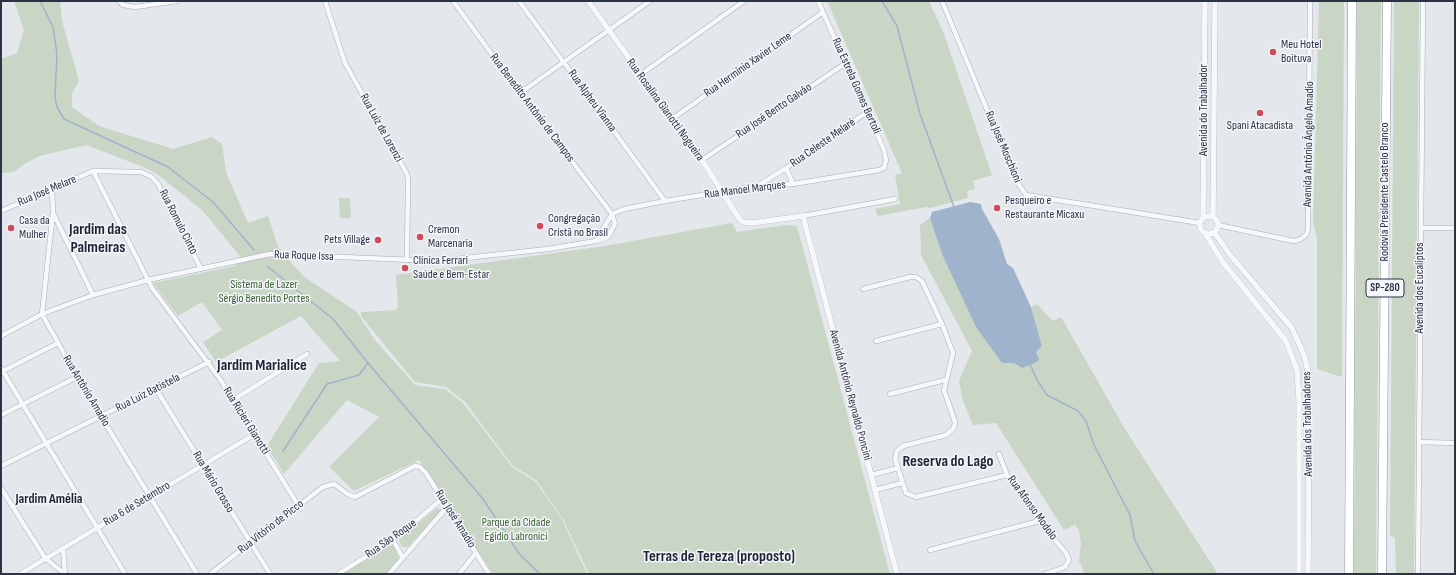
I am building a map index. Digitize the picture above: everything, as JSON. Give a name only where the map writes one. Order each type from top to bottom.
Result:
[{"type":"highway","name":"SP-280","points":[[1348,574],[1351,1]]},
{"type":"highway","name":"Rodovia Presidente Castelo Branco","points":[[1382,574],[1387,1]]},
{"type":"street","points":[[119,1],[123,6],[135,7],[177,1]]},
{"type":"street","name":"Rua Luiz de Lorenzi","points":[[325,1],[345,63],[407,174],[407,260]]},
{"type":"street","name":"Rua Benedito Antônio de Campos","points":[[453,1],[520,93],[612,214]]},
{"type":"street","name":"Rua Alpheu Vianna","points":[[519,1],[665,201]]},
{"type":"street","name":"Rua Rosalina Gianotti Nogueira","points":[[588,1],[702,160],[740,220],[746,223],[752,223],[803,216]]},
{"type":"street","points":[[520,93],[650,1]]},
{"type":"street","points":[[640,75],[744,1]]},
{"type":"street","name":"Rua Estrela Gomes Bertoli","points":[[818,1],[867,112],[886,160],[886,165],[879,170]]},
{"type":"street","name":"Rua José Moschioni","points":[[942,1],[1018,182],[1026,195],[1201,221]]},
{"type":"street","name":"Avenida do Trabalhador","points":[[1201,221],[1205,1]]},
{"type":"street","points":[[1213,216],[1206,216],[1201,221],[1202,230],[1205,233],[1214,232],[1218,225],[1213,216],[1215,1]]},
{"type":"street","name":"Avenida Antônio Ângelo Amadio","points":[[1218,225],[1293,241],[1303,238],[1308,230],[1310,1]]},
{"type":"street","name":"Avenida dos Eucaliptos","points":[[1418,574],[1423,1]]},
{"type":"street","name":"Rua Hermínio Xavier Leme","points":[[672,119],[823,12]]},
{"type":"street","name":"Rua José Bento Galvão","points":[[702,160],[846,63]]},
{"type":"street","name":"Rua Celeste Melaré","points":[[758,186],[867,112]]},
{"type":"street","points":[[786,168],[793,184]]},
{"type":"street","name":"Rua Manoel Marques","points":[[612,214],[624,209],[665,201],[758,186],[793,184],[879,170]]},
{"type":"street","name":"Rua Romulo Cinto","points":[[93,171],[138,171],[152,177],[158,184],[201,269]]},
{"type":"street","name":"Rua José Melare","points":[[1,211],[93,171]]},
{"type":"street","name":"Rua Ricieri Gianotti","points":[[93,171],[148,280],[209,362],[298,505]]},
{"type":"street","points":[[42,314],[52,212],[52,189]]},
{"type":"street","points":[[803,216],[895,199]]},
{"type":"street","points":[[52,212],[93,296]]},
{"type":"street","points":[[596,241],[612,214]]},
{"type":"street","points":[[596,241],[608,237],[615,224],[612,214]]},
{"type":"street","name":"Avenida Antônio Reynaldo Poncini","points":[[803,216],[897,574]]},
{"type":"street","points":[[1421,228],[1455,228]]},
{"type":"street","name":"Avenida dos Trabalhadores","points":[[1214,232],[1231,256],[1292,328],[1304,355],[1308,371],[1310,410],[1308,574]]},
{"type":"street","name":"Avenida dos Trabalhadores","points":[[1205,233],[1222,261],[1286,341],[1297,370],[1299,399],[1299,574]]},
{"type":"street","name":"Rua Roque Issa","points":[[1,336],[42,314],[93,296],[148,280],[270,254],[407,260],[452,260],[548,249],[596,241]]},
{"type":"street","points":[[863,289],[916,277],[926,288],[953,353],[945,380],[944,390],[955,422],[954,428],[946,436],[904,446],[897,451],[895,459],[903,490],[909,495],[916,497],[1007,475]]},
{"type":"street","name":"Rua Antônio Amadio","points":[[42,314],[77,377],[197,574]]},
{"type":"street","points":[[876,341],[942,324]]},
{"type":"street","points":[[58,343],[2,370],[24,404],[125,574]]},
{"type":"street","points":[[233,400],[307,354]]},
{"type":"street","name":"Rua Luiz Batistela","points":[[1,466],[209,362]]},
{"type":"street","points":[[1,415],[77,377]]},
{"type":"street","points":[[890,394],[945,380]]},
{"type":"street","name":"Rua Mário Grosso","points":[[156,389],[270,574]]},
{"type":"street","name":"Rua 6 de Setembro","points":[[20,574],[255,434]]},
{"type":"street","points":[[1419,442],[1455,443]]},
{"type":"street","name":"Rua Afonso Modolo","points":[[999,454],[1007,475],[1038,521],[1066,553],[1069,560],[1062,569],[1045,574]]},
{"type":"street","name":"Rua José Amadio","points":[[334,484],[352,497],[358,496],[411,467],[417,466],[426,473],[489,574]]},
{"type":"street","points":[[871,475],[898,468]]},
{"type":"street","points":[[875,490],[902,483]]},
{"type":"street","name":"Rua Vitório de Picco","points":[[210,574],[298,505],[323,487],[334,484]]},
{"type":"street","points":[[1,488],[45,558],[65,574]]},
{"type":"street","name":"Rua São Roque","points":[[338,574],[393,540],[442,499]]},
{"type":"street","points":[[390,574],[402,558],[447,507]]},
{"type":"street","points":[[930,550],[1038,521]]},
{"type":"street","points":[[393,540],[402,558]]},
{"type":"street","points":[[63,548],[65,574]]},
{"type":"street","points":[[459,574],[476,553]]},
{"type":"street","points":[[1299,558],[1308,558]]},
{"type":"green space","name":"Sistema de Lazer Sérgio Benedito Portes","points":[[14,1],[60,1],[62,21],[79,81],[72,93],[72,107],[99,126],[173,149],[212,137],[222,144],[226,172],[248,223],[268,216],[278,247],[303,276],[357,312],[374,339],[415,385],[445,389],[463,403],[513,468],[535,481],[562,519],[587,574],[493,574],[419,460],[354,491],[329,467],[379,417],[347,400],[284,474],[267,446],[319,363],[340,361],[301,316],[216,362],[203,342],[222,330],[202,302],[178,316],[153,283],[235,266],[240,256],[202,210],[157,174],[141,166],[86,145],[40,156],[26,163],[14,172],[1,173],[1,59],[17,53],[24,30]]},
{"type":"green space","points":[[827,1],[929,1],[944,34],[992,175],[973,181],[975,189],[967,191],[968,198],[931,208],[926,207],[878,216],[875,209],[900,204],[895,175],[902,173]]},
{"type":"green space","points":[[1319,1],[1344,1],[1342,377],[1317,369],[1317,238],[1313,222]]},
{"type":"green space","points":[[1357,1],[1381,1],[1376,574],[1354,574]]},
{"type":"green space","points":[[1394,1],[1419,1],[1414,574],[1396,574],[1395,538],[1390,535]]},
{"type":"green space","points":[[339,198],[350,198],[351,218],[340,218]]},
{"type":"green space","points":[[930,218],[942,254],[1008,364],[1036,352],[1042,346],[1031,307],[1037,304],[1053,321],[1061,317],[1125,429],[1218,574],[1085,574],[1079,561],[1081,544],[1079,530],[1075,525],[1064,530],[996,423],[973,425],[963,401],[959,381],[972,351],[921,255],[920,225]]},
{"type":"green space","points":[[732,223],[737,232],[786,225],[797,226],[890,574],[589,574],[563,519],[536,480],[513,466],[465,402],[446,387],[415,382],[361,316],[361,312],[396,310],[398,307],[396,275],[605,246]]},
{"type":"green space","points":[[437,508],[442,510],[408,547],[402,547],[399,540],[402,536]]},
{"type":"green space","points":[[393,544],[399,558],[387,574],[341,574]]},
{"type":"water","points":[[970,202],[981,204],[982,209],[999,239],[1007,264],[1013,268],[1031,307],[1042,346],[1036,352],[1039,359],[1037,362],[1022,368],[1014,363],[1002,363],[976,327],[942,254],[930,218],[932,212]]},
{"type":"waterway","points":[[40,1],[53,27],[57,54],[55,97],[57,107],[64,119],[168,167],[213,202],[254,250]]},
{"type":"waterway","points":[[882,1],[897,26],[920,114],[954,207]]},
{"type":"waterway","points":[[267,266],[333,319],[368,363],[483,499],[520,555],[540,574]]},
{"type":"waterway","points":[[283,451],[327,384],[359,375],[368,363]]},
{"type":"waterway","points":[[1030,364],[1037,380],[1047,395],[1078,411],[1086,421],[1094,445],[1130,515],[1135,541],[1154,574]]},
{"type":"place","name":"Meu Hotel Boituva","points":[[1273,52]]},
{"type":"place","name":"Spani Atacadista","points":[[1260,113]]},
{"type":"place","name":"Pesqueiro e Restaurante Micaxu","points":[[997,208]]},
{"type":"place","name":"Congregação Cristã no Brasil","points":[[540,226]]},
{"type":"place","name":"Casa da Mulher","points":[[11,228]]},
{"type":"place","name":"Cremon Marcenaria","points":[[420,237]]},
{"type":"place","name":"Pets Village","points":[[378,240]]},
{"type":"place","name":"Clínica Ferrari Saúde e Bem-Estar","points":[[405,268]]},
{"type":"district","name":"Jardim das Palmeiras","points":[[98,239]]},
{"type":"district","name":"Jardim Marialice","points":[[262,366]]},
{"type":"district","name":"Reserva do Lago","points":[[948,462]]},
{"type":"district","name":"Jardim Amélia","points":[[49,499]]},
{"type":"district","name":"Terras de Tereza (proposto)","points":[[719,557]]},
{"type":"park label","name":"Parque da Cidade Egidio Labronici","points":[[516,530]]}]
